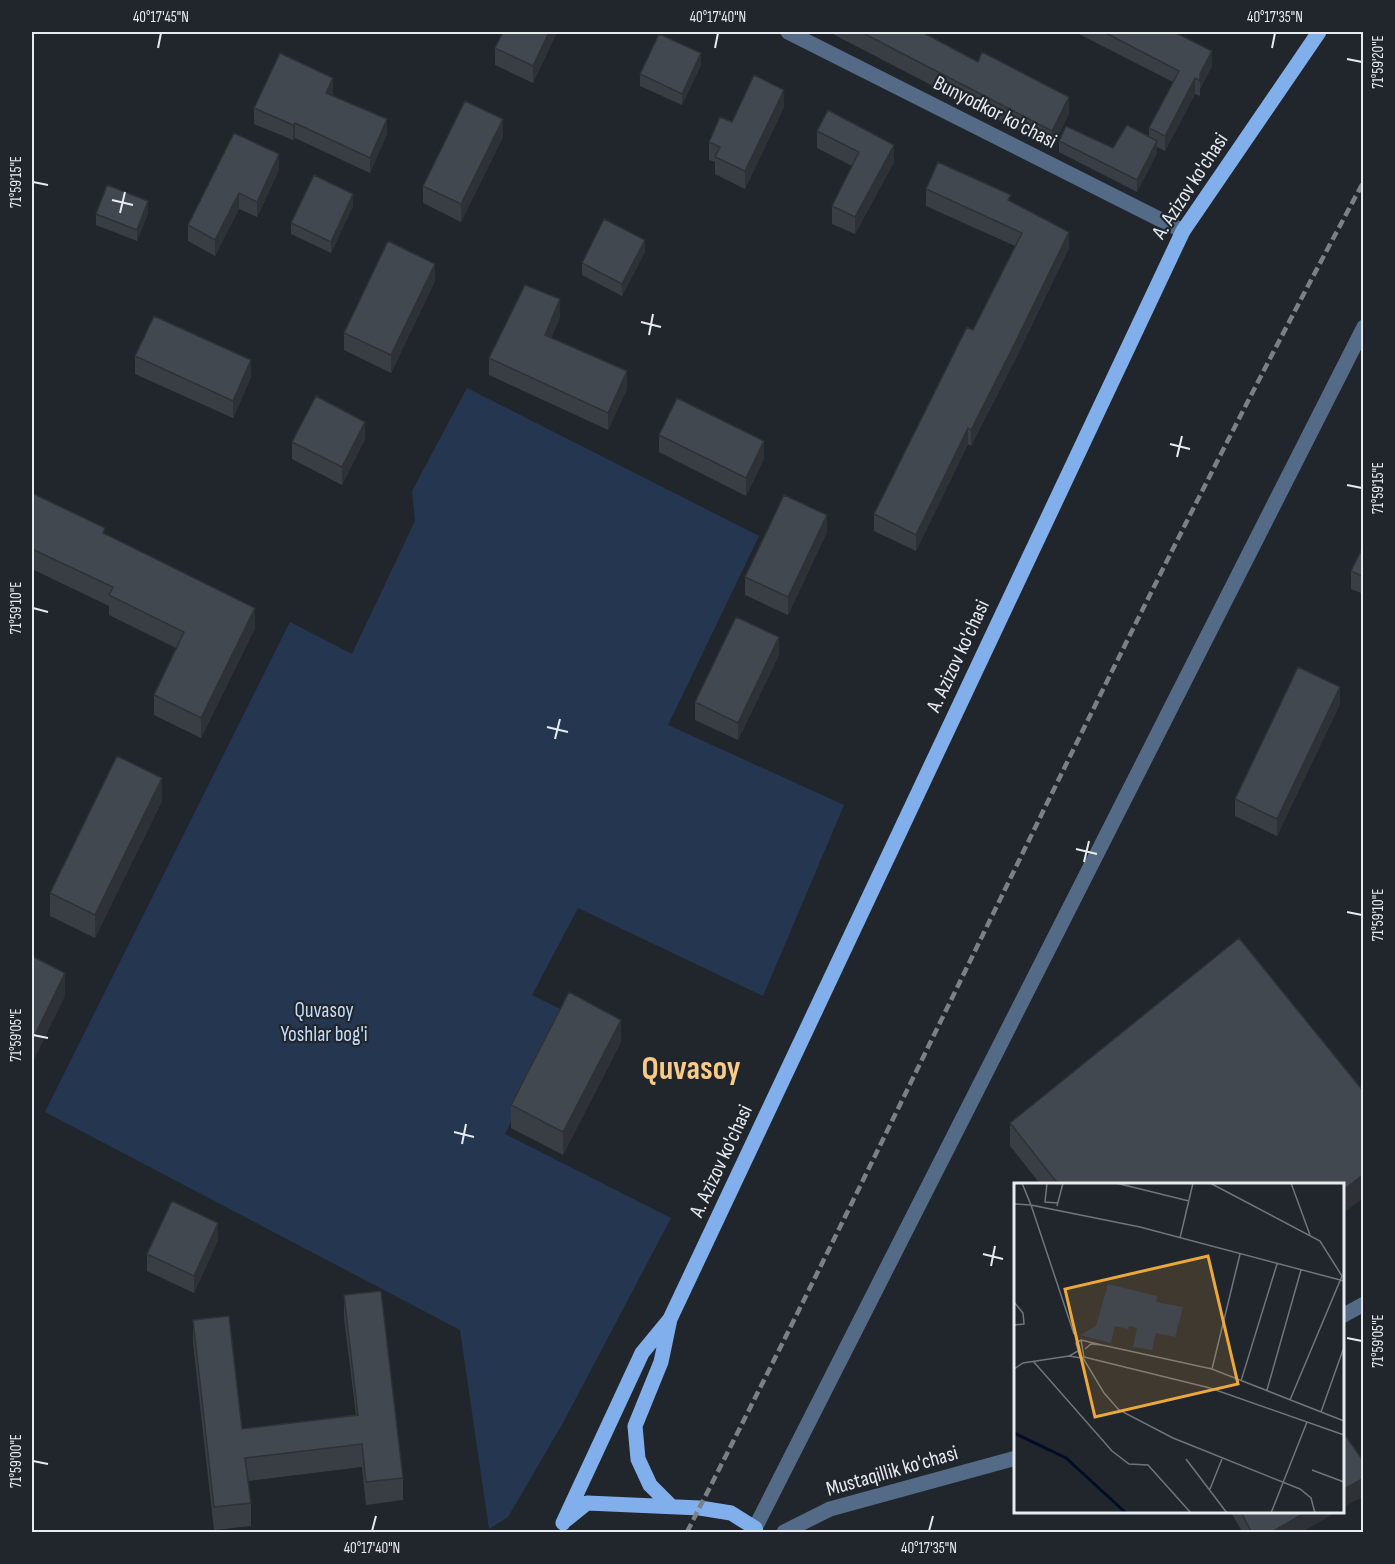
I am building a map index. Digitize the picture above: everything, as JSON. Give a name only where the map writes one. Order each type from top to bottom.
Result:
[{"type":"main road","name":"A. Azizov ko'chasi","points":[[670,1319],[1182,231],[1319,32]]},
{"type":"main road","points":[[670,1319],[662,1362],[636,1426],[638,1459],[650,1485],[671,1506]]},
{"type":"main road","points":[[562,1528],[642,1353],[670,1319]]},
{"type":"main road","points":[[562,1528],[587,1503],[671,1506],[731,1513],[755,1530]]},
{"type":"street","name":"Bunyodkor ko'chasi","points":[[788,32],[1182,231]]},
{"type":"street","points":[[755,1530],[1364,327]]},
{"type":"street","points":[[1344,1315],[1364,1304]]},
{"type":"street","name":"Mustaqillik ko'chasi","points":[[784,1533],[830,1509],[1014,1459]]},
{"type":"green space","name":"Quvasoy Yoshlar bog'i","points":[[467,388],[759,536],[668,725],[844,805],[763,996],[578,908],[532,995],[564,1011],[505,1134],[671,1218],[564,1421],[508,1517],[489,1529],[460,1330],[45,1112],[290,622],[352,654],[415,521],[412,491]]},
{"type":"building","points":[[503,32],[549,32],[533,66],[495,48]]},
{"type":"building","points":[[861,32],[922,32],[978,62],[982,52],[1069,97],[1052,131]]},
{"type":"building","points":[[1104,32],[1174,32],[1212,51],[1200,74],[1200,81],[1195,78],[1165,136],[1149,128],[1179,71]]},
{"type":"building","points":[[659,34],[701,53],[682,94],[640,74]]},
{"type":"building","points":[[280,53],[333,78],[326,93],[387,119],[370,158],[295,123],[293,125],[254,108]]},
{"type":"building","points":[[754,75],[784,90],[745,171],[715,157],[720,147],[709,142],[720,117],[732,122]]},
{"type":"building","points":[[465,101],[503,119],[461,204],[423,186]]},
{"type":"building","points":[[828,110],[894,145],[855,217],[832,206],[859,152],[817,131]]},
{"type":"building","points":[[1127,125],[1157,141],[1137,180],[1059,141],[1066,126],[1113,148]]},
{"type":"building","points":[[234,133],[279,154],[257,202],[239,193],[215,240],[188,225]]},
{"type":"building","points":[[938,162],[1011,195],[1008,200],[1069,232],[1016,341],[971,430],[968,428],[916,535],[874,514],[967,327],[973,330],[1022,233],[926,189]]},
{"type":"building","points":[[314,175],[353,194],[331,242],[291,223]]},
{"type":"building","points":[[107,185],[148,201],[137,230],[96,214]]},
{"type":"building","points":[[604,219],[645,240],[622,284],[582,263]]},
{"type":"building","points":[[388,241],[435,264],[391,355],[344,333]]},
{"type":"building","points":[[525,285],[560,299],[545,335],[627,371],[608,413],[489,358]]},
{"type":"building","points":[[154,316],[251,360],[233,401],[135,356]]},
{"type":"building","points":[[316,396],[365,422],[342,467],[292,442]]},
{"type":"building","points":[[677,398],[764,441],[746,478],[659,435]]},
{"type":"building","points":[[32,493],[105,528],[103,533],[255,608],[201,718],[154,695],[184,632],[109,595],[113,587],[32,549]]},
{"type":"building","points":[[784,495],[827,515],[788,597],[745,577]]},
{"type":"building","points":[[1364,545],[1364,577],[1351,571]]},
{"type":"building","points":[[736,617],[779,637],[738,723],[695,702]]},
{"type":"building","points":[[1298,667],[1340,687],[1277,819],[1235,799]]},
{"type":"building","points":[[117,756],[162,778],[95,915],[50,893]]},
{"type":"building","points":[[1239,938],[1364,1092],[1364,1174],[1344,1189],[1344,1183],[1057,1183],[1010,1123]]},
{"type":"building","points":[[32,956],[65,973],[32,1041]]},
{"type":"building","points":[[569,992],[621,1020],[563,1132],[511,1105]]},
{"type":"building","points":[[172,1201],[218,1223],[194,1276],[147,1254]]},
{"type":"building","points":[[381,1291],[403,1478],[366,1482],[362,1444],[245,1458],[251,1503],[214,1507],[193,1320],[229,1316],[242,1429],[358,1415],[344,1295]]},
{"type":"building","points":[[1344,1434],[1364,1462],[1364,1478],[1344,1489]]},
{"type":"building","points":[[1242,1513],[1304,1513],[1270,1533],[1252,1533]]},
{"type":"railway","points":[[687,1532],[1189,516],[1364,181]]},
{"type":"district","name":"Quvasoy","points":[[691,1069]]}]
